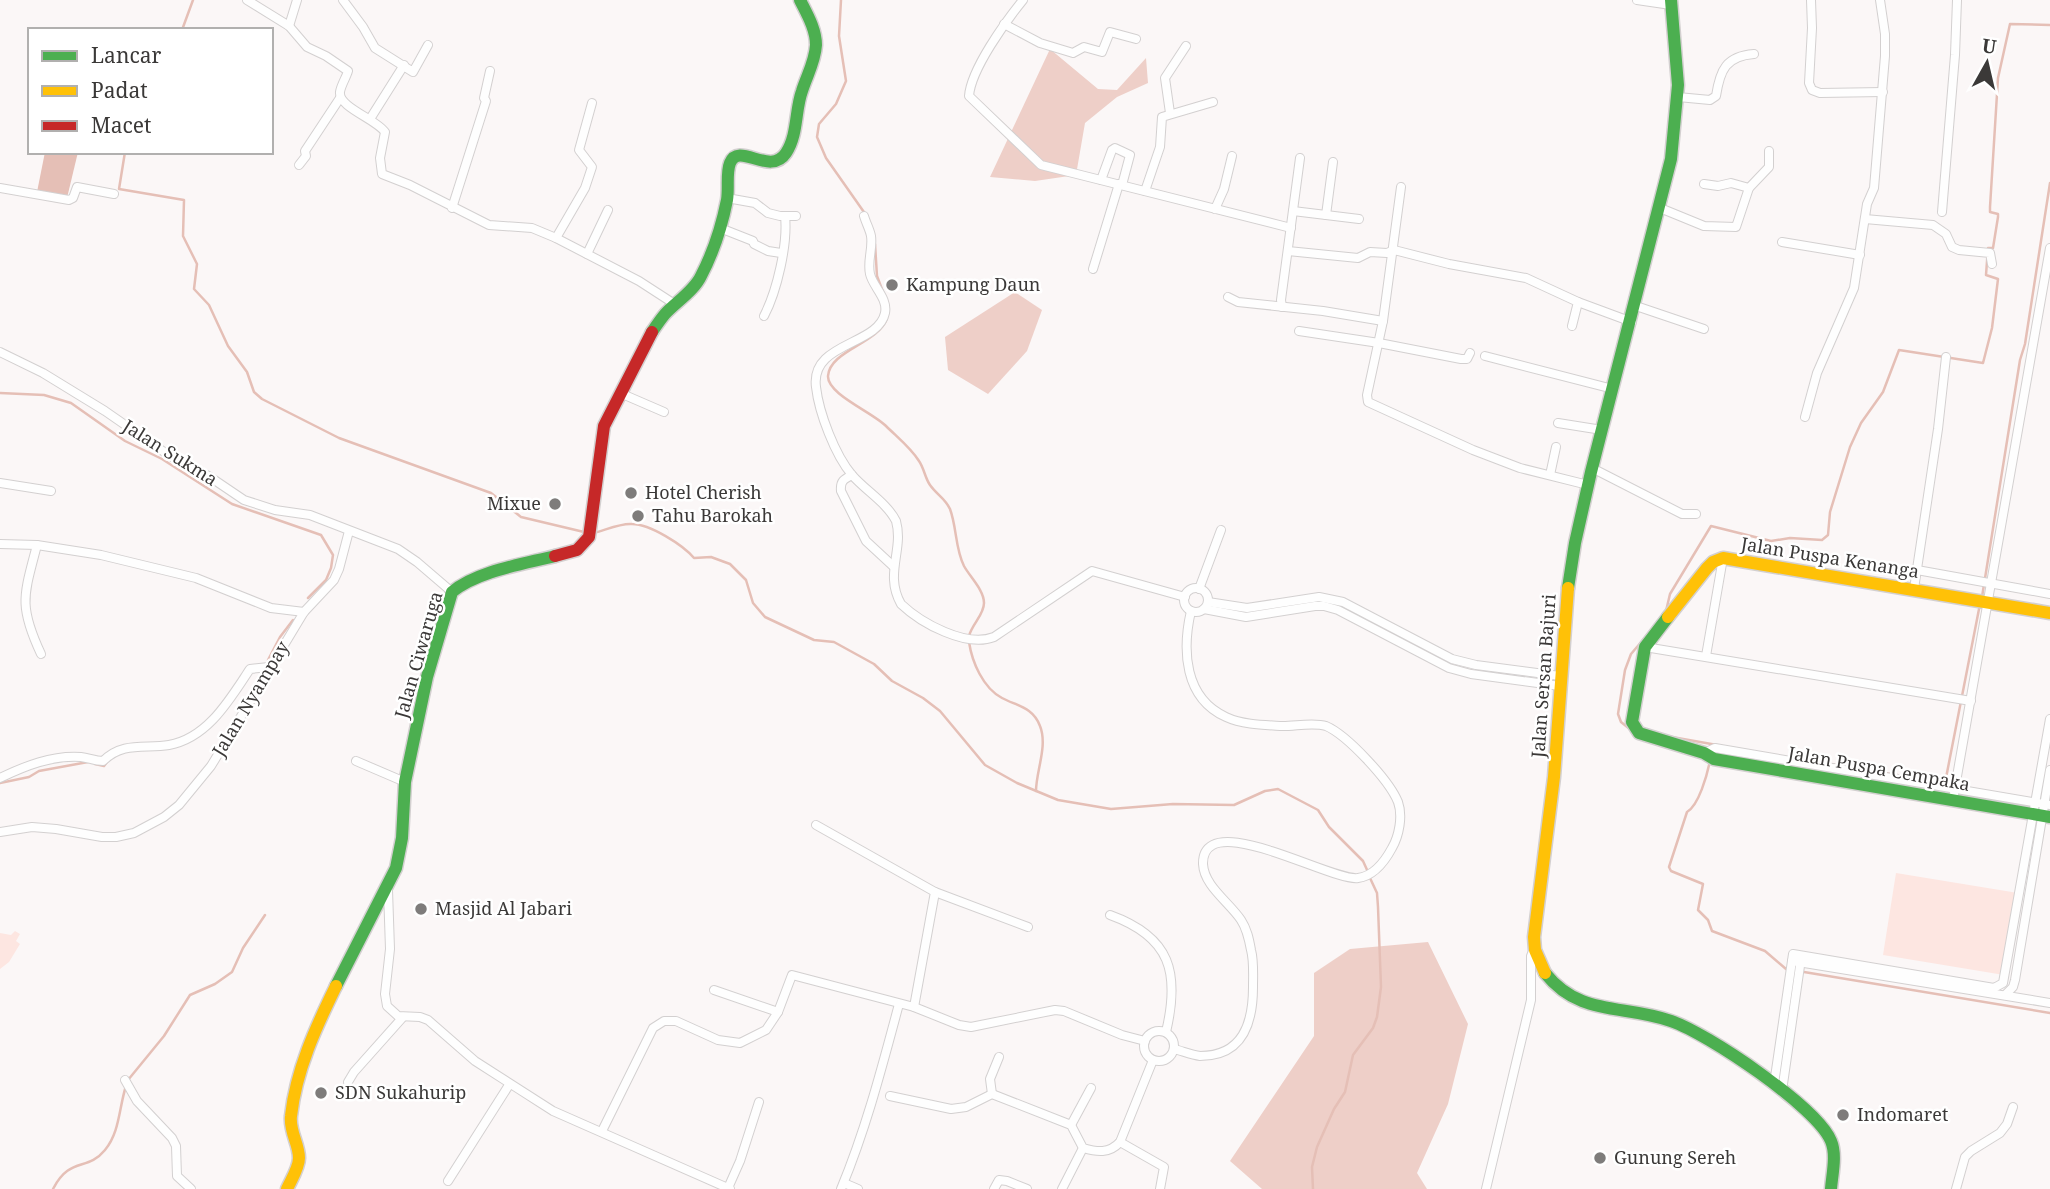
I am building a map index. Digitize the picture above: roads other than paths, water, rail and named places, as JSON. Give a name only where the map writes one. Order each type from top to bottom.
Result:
[{"type":"street","points":[[247,0],[289,26],[307,47],[348,71],[340,90],[340,98],[305,151],[306,156],[299,165]]},
{"type":"street","points":[[289,26],[297,0]]},
{"type":"street","points":[[343,0],[375,48],[413,72],[429,45]]},
{"type":"street","name":"Jalan Ciwaruga","points":[[287,1189],[298,1164],[299,1156],[290,1125],[290,1112],[304,1058],[316,1027],[396,868],[402,838],[405,782],[427,677],[452,592],[457,587],[494,572],[577,550],[589,532],[604,426],[649,336],[664,315],[700,279],[720,228],[727,198],[730,163],[734,157],[744,154],[763,162],[777,161],[786,153],[792,138],[801,92],[813,62],[816,44],[814,30],[800,0]]},
{"type":"street","points":[[1023,0],[1004,24],[983,60],[969,96],[1041,165],[1291,228]]},
{"type":"street","points":[[1637,0],[1671,2]]},
{"type":"street","points":[[1811,0],[1811,90],[1820,93],[1883,92]]},
{"type":"street","points":[[1805,417],[1817,373],[1854,288],[1867,204],[1874,188],[1885,41],[1880,0]]},
{"type":"street","points":[[1942,212],[1957,0]]},
{"type":"street","name":"Jalan Sersan Bajuri","points":[[1671,2],[1678,97],[1675,137],[1632,322],[1592,468],[1570,579],[1562,636],[1559,733],[1538,894],[1534,947],[1546,976],[1561,993],[1592,1006],[1654,1015],[1675,1022],[1696,1032],[1778,1087],[1825,1129],[1832,1143],[1831,1189]]},
{"type":"street","points":[[1004,24],[1040,43],[1073,54],[1084,47],[1100,53],[1110,32],[1136,39]]},
{"type":"street","points":[[1171,113],[1165,78],[1186,46]]},
{"type":"street","points":[[1678,97],[1710,100],[1716,96],[1719,77],[1727,64],[1738,56],[1754,54]]},
{"type":"street","points":[[370,119],[404,65]]},
{"type":"street","points":[[452,208],[477,134],[486,101],[484,98],[490,71]]},
{"type":"street","points":[[340,98],[380,125],[385,132],[380,158],[382,174],[410,185],[489,225],[532,228],[556,238],[639,281],[676,305]]},
{"type":"street","points":[[1145,191],[1160,147],[1162,118],[1213,102]]},
{"type":"street","points":[[556,238],[585,188],[592,167],[579,150],[592,103]]},
{"type":"street","points":[[1093,269],[1130,155],[1115,148],[1112,150],[1101,180]]},
{"type":"street","points":[[1660,208],[1704,226],[1736,227],[1749,188],[1769,167],[1769,151]]},
{"type":"street","points":[[1214,209],[1224,189],[1232,156]]},
{"type":"street","points":[[1282,307],[1280,300],[1300,158]]},
{"type":"street","points":[[1326,215],[1333,162]]},
{"type":"street","points":[[1704,184],[1718,186],[1731,183],[1749,188]]},
{"type":"street","points":[[0,188],[69,200],[73,198],[77,187],[114,194]]},
{"type":"street","points":[[1401,187],[1383,321],[1367,395],[1370,404],[1520,468],[1588,485]]},
{"type":"street","points":[[727,198],[751,201],[768,213],[796,216]]},
{"type":"street","points":[[587,254],[608,210]]},
{"type":"street","points":[[1293,211],[1359,219]]},
{"type":"street","points":[[764,316],[778,281],[785,216]]},
{"type":"street","points":[[864,216],[871,237],[870,276],[885,303],[885,314],[873,330],[833,352],[823,362],[815,385],[830,436],[841,460],[896,521],[897,543],[893,580],[901,604],[948,633],[972,641],[994,637],[1092,571],[1185,597]]},
{"type":"street","points":[[1865,219],[1933,225],[1946,234],[1952,247],[1990,253],[1992,264]]},
{"type":"street","points":[[720,228],[753,241],[768,251],[781,253]]},
{"type":"street","points":[[1782,242],[1860,255]]},
{"type":"street","points":[[1954,794],[2047,291],[2050,248]]},
{"type":"street","points":[[1288,251],[1358,258],[1370,253],[1387,253],[1394,250],[1449,264],[1526,278],[1578,302],[1632,322]]},
{"type":"street","points":[[1228,298],[1238,302],[1383,321]]},
{"type":"street","points":[[1572,326],[1578,302]]},
{"type":"street","points":[[1636,306],[1704,329]]},
{"type":"street","points":[[1299,331],[1461,359],[1467,359],[1470,353]]},
{"type":"street","name":"Jalan Sukma","points":[[0,352],[43,373],[167,454],[210,477],[244,500],[275,510],[310,515],[349,531]]},
{"type":"street","points":[[1485,356],[1613,389]]},
{"type":"street","points":[[1914,589],[1946,357]]},
{"type":"street","points":[[620,393],[664,412]]},
{"type":"street","points":[[1558,423],[1602,430]]},
{"type":"street","points":[[1550,475],[1556,447]]},
{"type":"street","points":[[1592,468],[1682,513],[1696,514]]},
{"type":"street","points":[[852,475],[843,479],[840,484],[841,491],[866,541],[893,566]]},
{"type":"street","points":[[0,483],[51,491]]},
{"type":"street","points":[[1199,589],[1221,530]]},
{"type":"street","points":[[349,531],[398,549],[452,592]]},
{"type":"street","name":"Jalan Nyampay","points":[[0,832],[32,827],[116,837],[134,834],[164,817],[199,783],[304,612],[334,580],[349,531]]},
{"type":"street","points":[[0,544],[37,545],[101,555],[216,585],[271,608],[304,612]]},
{"type":"street","points":[[37,545],[24,608],[29,628],[41,654]]},
{"type":"street","points":[[1706,656],[1723,558]]},
{"type":"street","name":"Jalan Puspa Kenanga","points":[[1635,730],[1632,716],[1645,647],[1707,568],[1723,558],[2050,613]]},
{"type":"street","name":"Jalan Puspa Kenanga","points":[[1917,570],[2050,594]]},
{"type":"street","points":[[1206,606],[1206,594],[1199,589],[1190,590],[1185,597],[1185,605],[1191,611],[1198,612],[1206,606],[1247,608],[1325,597],[1343,602],[1452,659],[1560,681]]},
{"type":"street","points":[[1206,606],[1246,617],[1324,606],[1338,610],[1449,668],[1471,674],[1560,681]]},
{"type":"street","points":[[1174,1049],[1199,1056],[1223,1052],[1234,1046],[1247,1030],[1253,1004],[1252,955],[1247,933],[1241,919],[1206,878],[1203,862],[1208,849],[1217,842],[1230,840],[1273,851],[1345,878],[1360,878],[1372,873],[1386,859],[1399,836],[1399,804],[1386,782],[1359,751],[1328,727],[1238,722],[1223,716],[1203,699],[1188,668],[1186,648],[1191,611]]},
{"type":"street","points":[[1369,627],[1375,618]]},
{"type":"street","points":[[1645,647],[1971,701]]},
{"type":"street","points":[[0,778],[42,761],[82,757],[103,761],[111,753],[130,746],[175,743],[189,737],[223,710],[250,669],[269,667]]},
{"type":"street","points":[[2043,810],[2050,719]]},
{"type":"street","name":"Jalan Puspa Cempaka","points":[[1635,730],[1644,736],[1711,753],[2043,810]]},
{"type":"street","points":[[356,761],[405,782]]},
{"type":"street","points":[[2002,991],[2013,987],[2010,979],[2050,770]]},
{"type":"street","points":[[816,825],[935,892],[1028,927]]},
{"type":"street","points":[[387,886],[390,949],[385,995],[387,1006],[393,1013],[403,1017],[428,1020],[475,1062],[553,1111],[729,1188],[759,1102]]},
{"type":"street","points":[[914,1007],[935,892]]},
{"type":"street","points":[[1110,915],[1131,922],[1142,930],[1156,944],[1168,964],[1173,1001],[1166,1032]]},
{"type":"street","points":[[1486,1189],[1531,1000],[1531,956],[1534,947]]},
{"type":"street","points":[[1778,1087],[1798,960],[2002,991],[2050,1003]]},
{"type":"street","points":[[602,1131],[653,1028],[664,1021],[676,1021],[718,1040],[740,1043],[766,1030],[778,1013],[792,975],[914,1007],[958,1025],[971,1027],[1055,1010],[1145,1041]]},
{"type":"street","points":[[714,990],[778,1013]]},
{"type":"street","points":[[858,1189],[842,1186],[868,1117],[900,1004]]},
{"type":"street","points":[[348,1082],[403,1017]]},
{"type":"street","points":[[1154,1032],[1166,1032],[1173,1040],[1174,1049],[1168,1058],[1153,1060],[1145,1052],[1145,1041],[1154,1032]]},
{"type":"street","points":[[992,1094],[990,1079],[999,1057]]},
{"type":"street","points":[[890,1096],[951,1109],[966,1107],[992,1094],[1071,1125],[1083,1148],[1108,1151],[1120,1143],[1153,1060]]},
{"type":"street","points":[[125,1080],[137,1101],[172,1138],[176,1146],[177,1176],[191,1189]]},
{"type":"street","points":[[449,1181],[509,1085]]},
{"type":"street","points":[[1071,1125],[1091,1088]]},
{"type":"street","points":[[1956,1189],[1965,1157],[2000,1133],[2007,1124],[2013,1107]]},
{"type":"street","points":[[1120,1143],[1164,1167],[1160,1189]]},
{"type":"street","points":[[1062,1189],[1083,1148]]},
{"type":"street","points":[[994,1189],[999,1180],[1027,1189]]},
{"type":"waterway","points":[[183,28],[193,0]]},
{"type":"waterway","points":[[841,0],[839,36],[846,81],[836,104],[819,124],[817,137],[826,158],[866,215]]},
{"type":"waterway","points":[[1666,611],[1670,594],[1711,526],[1771,541],[1790,538],[1822,540],[1828,535],[1830,512],[1850,447],[1861,423],[1883,392],[1899,350],[1983,363],[1992,328],[1998,279],[1986,275],[1988,248],[1993,248],[1998,217],[1998,214],[1990,212],[1998,78],[2010,24],[2050,25]]},
{"type":"waterway","points":[[125,154],[119,189],[184,200],[183,236],[197,264],[194,289],[209,305],[228,346],[247,372],[254,392],[262,399],[339,438],[491,493],[521,517],[584,532]]},
{"type":"waterway","points":[[1982,597],[2050,183]]},
{"type":"waterway","points":[[875,244],[877,276],[883,292]]},
{"type":"waterway","points":[[887,318],[874,334],[837,360],[828,376],[830,383],[842,396],[879,421],[908,447],[921,464],[930,485],[948,505],[961,559],[979,588],[984,603],[969,636]]},
{"type":"waterway","points":[[0,393],[44,395],[71,403],[125,441],[162,459],[232,504],[321,535],[333,555],[331,568],[326,580],[308,598]]},
{"type":"waterway","points":[[594,533],[623,525],[648,527],[666,536],[694,558],[711,557],[730,564],[746,580],[753,603],[765,617],[814,640],[834,642],[874,664],[892,681],[940,711],[985,765],[1017,783],[1058,800],[1111,809],[1173,804],[1234,805],[1265,791],[1278,789],[1318,810],[1329,827],[1363,861],[1368,872]]},
{"type":"waterway","points":[[1789,757],[1945,783],[1980,604]]},
{"type":"waterway","points":[[268,660],[293,620]]},
{"type":"waterway","points":[[1631,730],[1621,722],[1618,714],[1625,670],[1631,654],[1654,627]]},
{"type":"waterway","points":[[969,642],[976,666],[989,688],[995,694],[1029,711],[1040,726],[1043,742],[1036,791]]},
{"type":"waterway","points":[[1672,737],[1717,745]]},
{"type":"waterway","points":[[1710,761],[1699,796],[1687,812],[1669,867],[1671,871],[1703,884],[1698,910],[1708,920],[1712,931],[1765,951],[1786,969],[2050,1013]]},
{"type":"waterway","points":[[0,783],[29,777],[39,771],[88,762]]},
{"type":"waterway","points":[[95,764],[104,766],[107,762]]},
{"type":"waterway","points":[[1313,1189],[1312,1167],[1317,1147],[1345,1092],[1353,1055],[1373,1028],[1377,1017],[1381,987],[1378,907],[1377,893],[1370,878]]},
{"type":"waterway","points":[[128,1080],[164,1036],[190,995],[215,984],[232,972],[243,948],[265,915]]},
{"type":"waterway","points":[[53,1189],[66,1172],[92,1161],[110,1143],[126,1086]]},
{"type":"place","name":"Kampung Daun","points":[[892,285]]},
{"type":"place","name":"Hotel Cherish","points":[[631,493]]},
{"type":"place","name":"Mixue","points":[[555,504]]},
{"type":"place","name":"Tahu Barokah","points":[[638,516]]},
{"type":"place","name":"Masjid Al Jabari","points":[[421,909]]},
{"type":"place","name":"SDN Sukahurip","points":[[321,1093]]},
{"type":"place","name":"Indomaret","points":[[1843,1115]]},
{"type":"place","name":"Gunung Sereh","points":[[1600,1158]]}]
